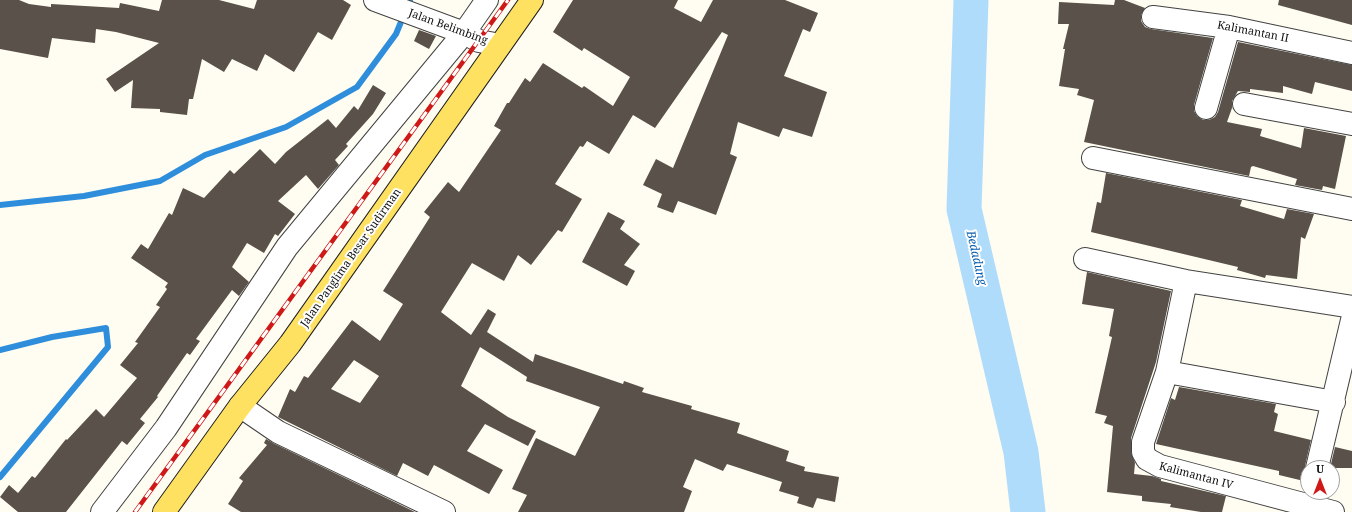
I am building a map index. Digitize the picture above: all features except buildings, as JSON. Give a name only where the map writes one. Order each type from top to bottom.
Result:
[{"type":"main road","name":"Jalan Panglima Besar Sudirman","points":[[164,512],[240,406],[290,344],[532,0]]},
{"type":"street","points":[[102,512],[166,428],[287,247],[464,33],[487,0]]},
{"type":"street","name":"Jalan Belimbing","points":[[381,2],[464,33],[479,41],[500,45]]},
{"type":"street","name":"Kalimantan II","points":[[1153,17],[1229,26],[1352,53]]},
{"type":"street","points":[[1206,108],[1229,26]]},
{"type":"street","points":[[1244,104],[1352,124]]},
{"type":"street","points":[[1093,158],[1352,209]]},
{"type":"street","points":[[1085,259],[1186,281],[1352,307]]},
{"type":"street","name":"Kalimantan IV","points":[[1186,281],[1167,372],[1143,442],[1144,452],[1149,461],[1160,466],[1300,497]]},
{"type":"street","points":[[1319,460],[1334,402],[1352,320]]},
{"type":"street","points":[[1167,372],[1334,402]]},
{"type":"street","points":[[240,406],[278,432],[444,512]]},
{"type":"street","name":"Kalimantan IV","points":[[1312,500],[1333,512]]},
{"type":"waterway","points":[[0,205],[84,196],[160,181],[205,155],[286,127],[357,87],[396,34],[410,0]]},
{"type":"waterway","name":"Bedadung","points":[[971,0],[964,209],[1021,452],[1028,512]]},
{"type":"waterway","points":[[0,350],[52,337],[106,328],[108,347],[0,477]]},
{"type":"railway","points":[[135,512],[508,0]]}]
